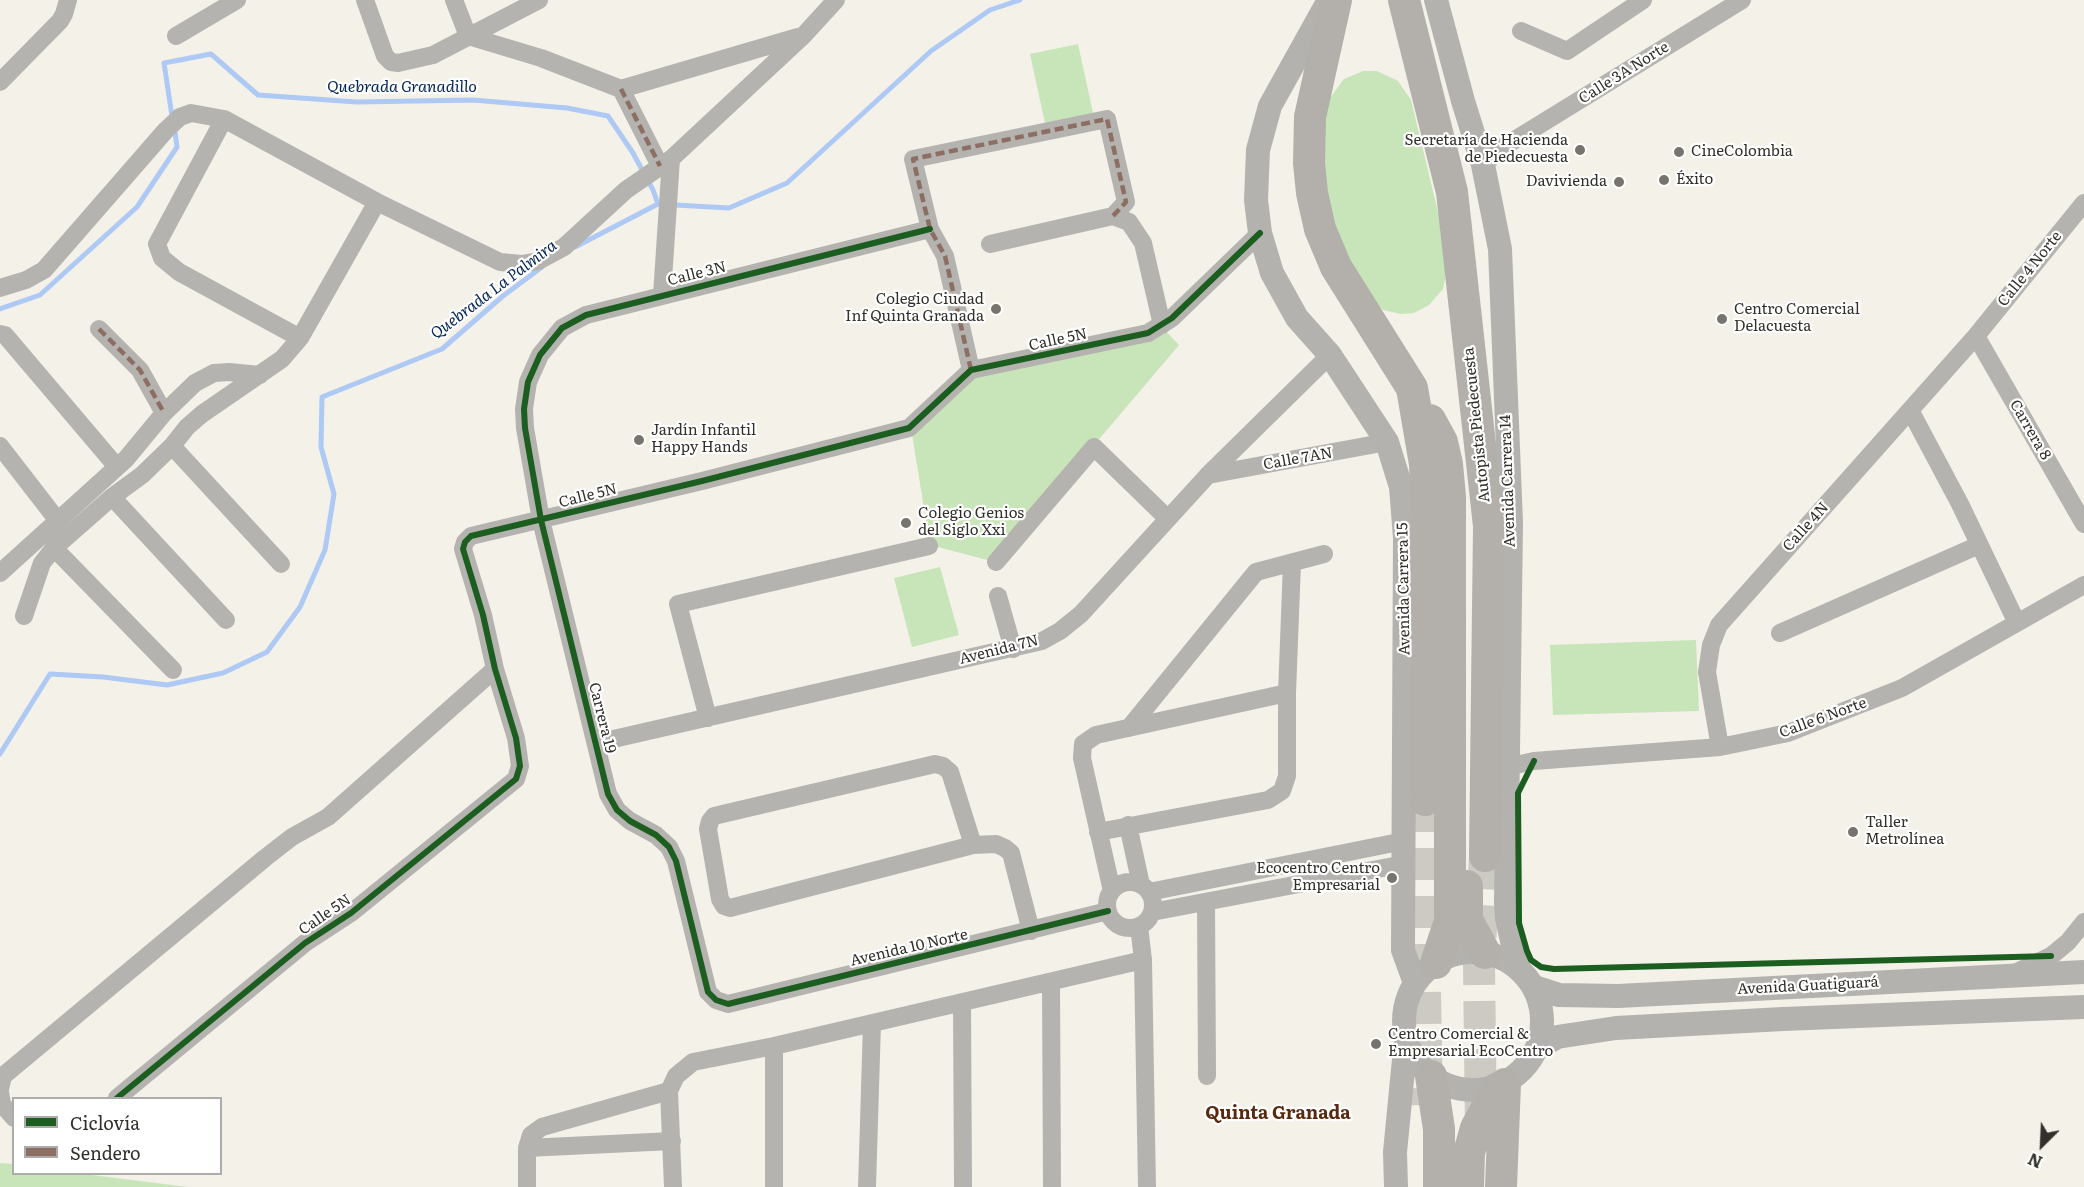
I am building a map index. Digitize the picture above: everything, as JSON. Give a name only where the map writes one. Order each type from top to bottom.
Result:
[{"type":"highway","points":[[1336,0],[1310,117],[1308,148],[1312,194],[1320,229],[1336,267],[1412,388],[1442,442],[1447,464],[1450,497],[1450,921],[1425,973]]},
{"type":"highway","name":"Autopista Piedecuesta","points":[[1404,0],[1452,192],[1489,526],[1485,856]]},
{"type":"highway","points":[[1472,374],[1461,441],[1466,537],[1467,920],[1485,953]]},
{"type":"highway","points":[[1412,388],[1425,464],[1428,534],[1425,800]]},
{"type":"highway","points":[[1431,1076],[1439,1129],[1439,1187]]},
{"type":"highway","points":[[1483,1185],[1501,1086]]},
{"type":"highway","points":[[1427,1187],[1428,1142]]},
{"type":"street","points":[[176,36],[237,0]]},
{"type":"street","points":[[365,0],[385,56],[391,62],[398,63],[433,55],[535,0]]},
{"type":"street","points":[[454,0],[468,36]]},
{"type":"street","points":[[0,288],[26,280],[44,270],[166,130],[180,117],[190,113],[224,119],[377,202],[500,262],[522,264],[538,261],[564,247],[626,190],[661,165],[803,36],[836,0]]},
{"type":"street","name":"Avenida Carrera 15","points":[[1329,0],[1275,94],[1261,136],[1256,200],[1260,233],[1272,273],[1297,318],[1329,355],[1387,442],[1401,487],[1405,538],[1403,950],[1425,973]]},
{"type":"street","name":"Avenida Carrera 14","points":[[1436,0],[1466,111],[1481,156],[1500,249],[1511,523],[1506,902],[1507,918],[1526,978]]},
{"type":"street","points":[[1521,32],[1567,51],[1642,0]]},
{"type":"street","name":"Calle 3A Norte","points":[[1442,153],[1481,156],[1505,146],[1742,0]]},
{"type":"street","points":[[0,82],[60,21],[69,1]]},
{"type":"street","points":[[468,36],[541,58],[621,89],[803,36]]},
{"type":"street","points":[[621,89],[661,165],[668,193],[662,295]]},
{"type":"street","points":[[224,119],[157,244],[162,258],[179,272],[300,338]]},
{"type":"street","points":[[971,370],[945,256],[930,229],[913,159],[1107,119],[1126,202],[1113,216]]},
{"type":"street","points":[[24,616],[42,563],[54,548],[112,497],[142,475],[202,414],[282,359],[300,338],[377,202]]},
{"type":"street","name":"Calle 4 Norte","points":[[1976,336],[2084,203]]},
{"type":"street","points":[[990,244],[1113,216],[1129,222],[1143,243],[1162,326]]},
{"type":"street","name":"Calle 3N","points":[[524,409],[528,382],[540,355],[562,328],[586,315],[930,229]]},
{"type":"street","name":"Calle 5N","points":[[118,1097],[304,943],[351,913],[516,779],[520,766],[516,738],[495,669],[483,615],[464,549],[465,542],[471,536],[702,482],[909,428],[971,370],[1148,333],[1162,326],[1260,233]]},
{"type":"street","points":[[99,329],[140,370],[164,413]]},
{"type":"street","points":[[0,334],[5,335],[117,467]]},
{"type":"street","name":"Calle 4N","points":[[1720,747],[1707,672],[1711,645],[1719,625],[1976,336]]},
{"type":"street","name":"Carrera 8","points":[[1976,336],[2084,524]]},
{"type":"street","name":"Avenida 7N","points":[[596,743],[1042,641],[1060,631],[1081,614],[1208,475],[1329,355]]},
{"type":"street","points":[[0,573],[117,467],[164,413],[195,383],[214,373],[260,375]]},
{"type":"street","name":"Carrera 19","points":[[524,409],[541,520],[608,794],[617,810],[630,821],[656,835],[669,847],[676,861],[708,992],[716,1000]]},
{"type":"street","points":[[1910,411],[1960,504],[2017,623]]},
{"type":"street","name":"Calle 7AN","points":[[1208,475],[1387,442]]},
{"type":"street","points":[[0,446],[58,521]]},
{"type":"street","points":[[172,446],[281,564]]},
{"type":"street","points":[[996,562],[1095,447],[1167,518]]},
{"type":"street","points":[[112,497],[226,620]]},
{"type":"street","points":[[1780,633],[1979,545]]},
{"type":"street","points":[[708,718],[678,604],[929,546]]},
{"type":"street","points":[[54,548],[173,670]]},
{"type":"street","points":[[1129,728],[1256,572],[1324,554]]},
{"type":"street","points":[[1098,832],[1268,800],[1282,791],[1287,776],[1287,693],[1292,563]]},
{"type":"street","name":"Calle 6 Norte","points":[[1508,756],[1534,761],[1720,747],[1788,733],[1902,688],[2084,585]]},
{"type":"street","points":[[998,596],[1012,649]]},
{"type":"street","points":[[12,1116],[2,1104],[0,1091],[3,1076],[264,858],[292,837],[328,817],[495,669]]},
{"type":"street","points":[[1112,891],[1082,758],[1083,744],[1096,735],[1287,693]]},
{"type":"street","points":[[974,846],[950,772],[943,766],[935,764],[714,816],[708,829],[720,899],[724,906],[730,908],[974,846],[996,844],[1011,853],[1031,931]]},
{"type":"street","points":[[1128,825],[1145,889],[1152,902],[1152,912],[1148,920],[1139,926],[1130,928],[1120,926],[1112,920],[1108,911],[1107,901],[1112,891],[1120,885],[1131,882],[1145,889],[1404,852]]},
{"type":"street","points":[[1152,912],[1206,902],[1404,852]]},
{"type":"street","points":[[1206,902],[1207,1076]]},
{"type":"street","name":"Avenida 10 Norte","points":[[716,1000],[728,1004],[1108,911]]},
{"type":"street","points":[[2010,976],[2051,956],[2068,942],[2084,922]]},
{"type":"street","points":[[1139,926],[1143,960],[1147,1187]]},
{"type":"street","points":[[1396,1187],[1395,1152],[1406,1039],[1403,1020],[1407,1000],[1425,973],[1459,954],[1485,953],[1503,958],[1526,978],[1541,1006],[1543,1028],[1538,1048],[1525,1069],[1501,1086],[1476,1091],[1448,1086],[1431,1076],[1417,1062],[1406,1039]]},
{"type":"street","points":[[673,1187],[669,1091],[676,1076],[693,1062],[774,1046],[1143,960]]},
{"type":"street","name":"Avenida Guatiguará","points":[[1526,978],[1559,995],[1618,996],[2084,972]]},
{"type":"street","points":[[1051,982],[1052,1187]]},
{"type":"street","points":[[962,1002],[963,1187]]},
{"type":"street","name":"Avenida Guatiguará","points":[[1538,1048],[1557,1037],[1616,1028],[2084,1007]]},
{"type":"street","points":[[867,1187],[872,1023]]},
{"type":"street","points":[[774,1046],[774,1187]]},
{"type":"street","points":[[527,1187],[527,1148],[531,1136],[543,1127],[669,1091]]},
{"type":"street","points":[[527,1148],[672,1141]]},
{"type":"green space","points":[[1078,44],[1093,113],[1045,123],[1030,54]]},
{"type":"green space","points":[[1363,71],[1377,71],[1398,81],[1411,100],[1444,237],[1447,270],[1443,289],[1429,305],[1414,313],[1401,314],[1383,310],[1364,293],[1335,231],[1319,148],[1327,102],[1344,79]]},
{"type":"green space","points":[[1162,327],[1179,345],[995,562],[930,545],[911,428],[972,372]]},
{"type":"green space","points":[[940,567],[959,635],[912,647],[894,578]]},
{"type":"green space","points":[[1696,640],[1699,711],[1553,715],[1550,645]]},
{"type":"green space","points":[[0,1163],[12,1164],[12,1175],[92,1175],[188,1187],[0,1187]]},
{"type":"waterway","name":"Quebrada La Palmira","points":[[575,247],[658,204],[729,208],[787,183],[931,51],[990,10],[1020,0]]},
{"type":"waterway","name":"Quebrada Granadillo","points":[[172,116],[164,63],[211,54],[258,95],[357,102],[473,100],[567,108],[608,116],[633,153],[658,204]]},
{"type":"waterway","name":"Quebrada Granadillo","points":[[0,309],[40,295],[137,207],[177,147],[175,132]]},
{"type":"waterway","name":"Quebrada La Palmira","points":[[0,754],[50,674],[103,677],[167,685],[223,673],[267,652],[300,607],[325,550],[334,494],[321,447],[322,397],[442,349],[503,296],[542,267]]},
{"type":"tunnel","points":[[1425,800],[1424,937],[1427,1105]]},
{"type":"tunnel","points":[[1481,1129],[1479,964],[1485,856]]},
{"type":"marked path","points":[[621,89],[660,166]]},
{"type":"marked path","points":[[971,370],[945,256],[930,229],[913,159],[1107,119],[1126,202],[1113,216]]},
{"type":"marked path","points":[[99,329],[140,370],[164,413]]},
{"type":"cycle path","points":[[930,229],[586,315],[562,328],[540,355],[528,382],[524,409],[525,428],[541,520],[608,794],[617,810],[630,821],[656,835],[669,847],[676,861],[708,992],[716,1000],[728,1004],[1108,911]]},
{"type":"cycle path","points":[[118,1097],[305,943],[351,913],[516,779],[520,766],[516,738],[463,549],[465,542],[471,536],[702,481],[909,428],[971,370],[1148,333],[1172,318],[1260,233]]},
{"type":"cycle path","points":[[1534,761],[1518,793],[1519,923],[1531,960],[1541,967],[1554,969],[2051,956]]},
{"type":"place","name":"Secretaría de Hacienda de Piedecuesta","points":[[1580,150]]},
{"type":"place","name":"CineColombia","points":[[1679,152]]},
{"type":"place","name":"Éxito","points":[[1664,180]]},
{"type":"place","name":"Davivienda","points":[[1619,182]]},
{"type":"place","name":"Colegio Ciudad Inf Quinta Granada","points":[[996,309]]},
{"type":"place","name":"Centro Comercial Delacuesta","points":[[1722,319]]},
{"type":"place","name":"Jardín Infantil Happy Hands","points":[[639,440]]},
{"type":"place","name":"Colegio Genios del Siglo Xxi","points":[[906,523]]},
{"type":"place","name":"Taller Metrolínea","points":[[1853,832]]},
{"type":"place","name":"Ecocentro Centro Empresarial","points":[[1392,878]]},
{"type":"place","name":"Centro Comercial & Empresarial EcoCentro","points":[[1376,1044]]},
{"type":"district","name":"Quinta Granada","points":[[1278,1114]]}]
